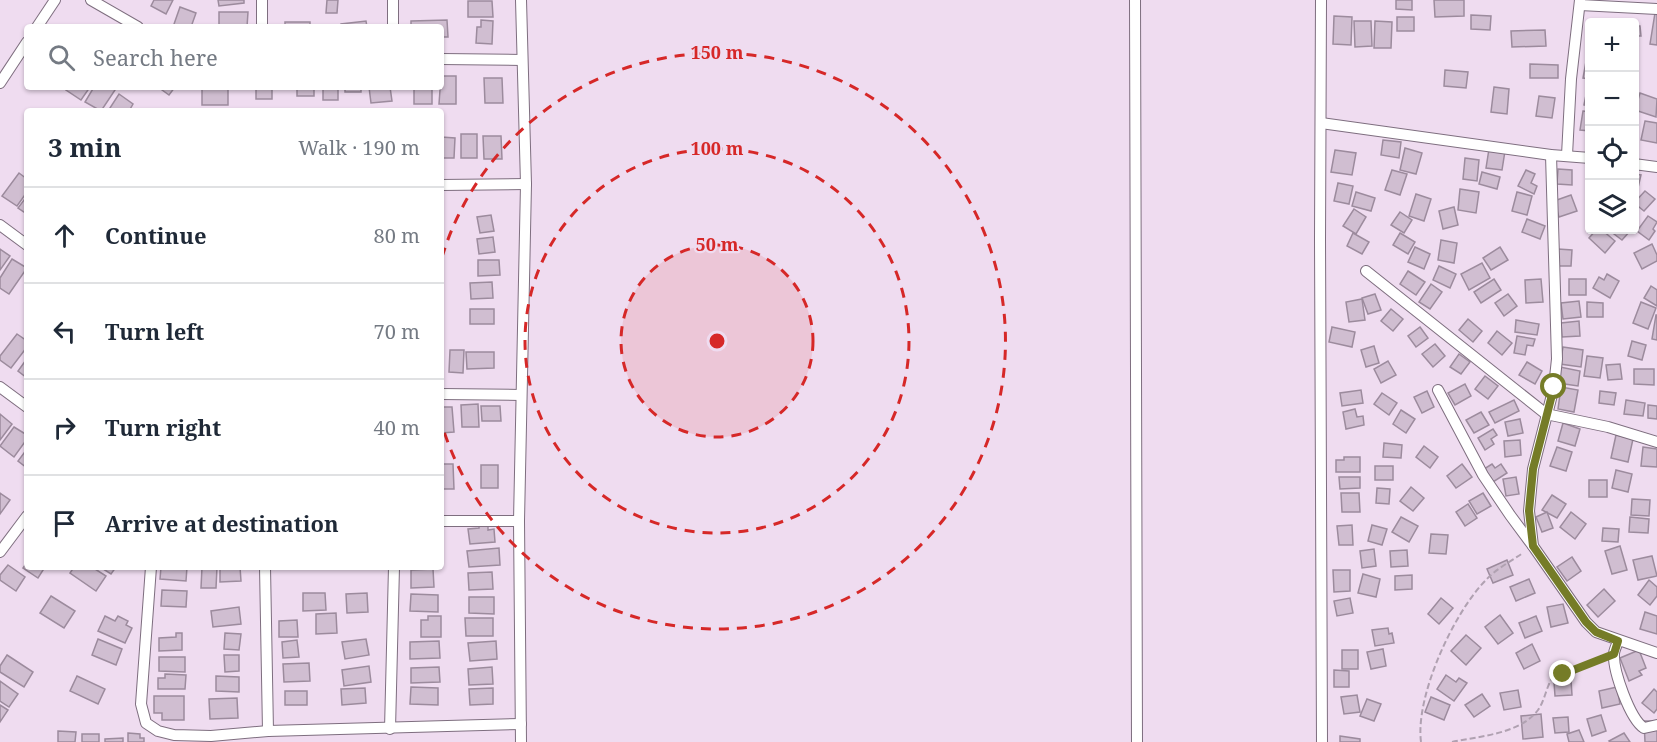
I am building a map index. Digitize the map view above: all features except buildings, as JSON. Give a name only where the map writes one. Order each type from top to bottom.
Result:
[{"type":"street","points":[[39,24],[54,0]]},
{"type":"street","points":[[91,0],[133,24]]},
{"type":"street","points":[[262,0],[262,24]]},
{"type":"street","points":[[393,0],[393,24]]},
{"type":"street","points":[[521,0],[526,184],[519,521],[521,742]]},
{"type":"street","points":[[1135,0],[1137,742]]},
{"type":"street","points":[[1321,0],[1322,742]]},
{"type":"street","points":[[1567,155],[1571,79],[1580,3],[1657,9]]},
{"type":"street","points":[[0,83],[24,47]]},
{"type":"street","points":[[444,59],[522,60]]},
{"type":"street","points":[[1321,123],[1551,155],[1585,157]]},
{"type":"street","points":[[1533,546],[1529,511],[1533,469],[1554,387],[1557,359],[1551,155]]},
{"type":"street","points":[[1639,165],[1657,167]]},
{"type":"street","points":[[444,185],[526,184]]},
{"type":"street","points":[[0,225],[24,243]]},
{"type":"street","points":[[1366,271],[1546,414],[1608,427],[1657,442]]},
{"type":"street","points":[[0,387],[24,405]]},
{"type":"street","points":[[1438,390],[1483,475],[1586,622],[1596,632],[1657,652]]},
{"type":"street","points":[[444,394],[521,395]]},
{"type":"street","points":[[1,548],[24,520]]},
{"type":"street","points":[[444,521],[519,521]]},
{"type":"street","points":[[151,570],[141,704],[146,723],[158,731],[174,735],[211,736],[268,731],[521,724]]},
{"type":"street","points":[[265,570],[268,731]]},
{"type":"street","points":[[390,729],[394,570]]},
{"type":"street","points":[[1618,641],[1614,654],[1619,680],[1634,717],[1644,728],[1657,725]]},
{"type":"path","points":[[1421,742],[1419,729],[1423,703],[1447,638],[1471,598],[1487,579],[1533,546]]},
{"type":"path","points":[[1452,742],[1509,730],[1530,719],[1540,708],[1551,680],[1614,654]]},
{"type":"route","points":[[1554,387],[1533,469],[1529,511],[1533,546],[1586,622],[1596,632],[1618,641],[1614,654],[1563,674]]}]
